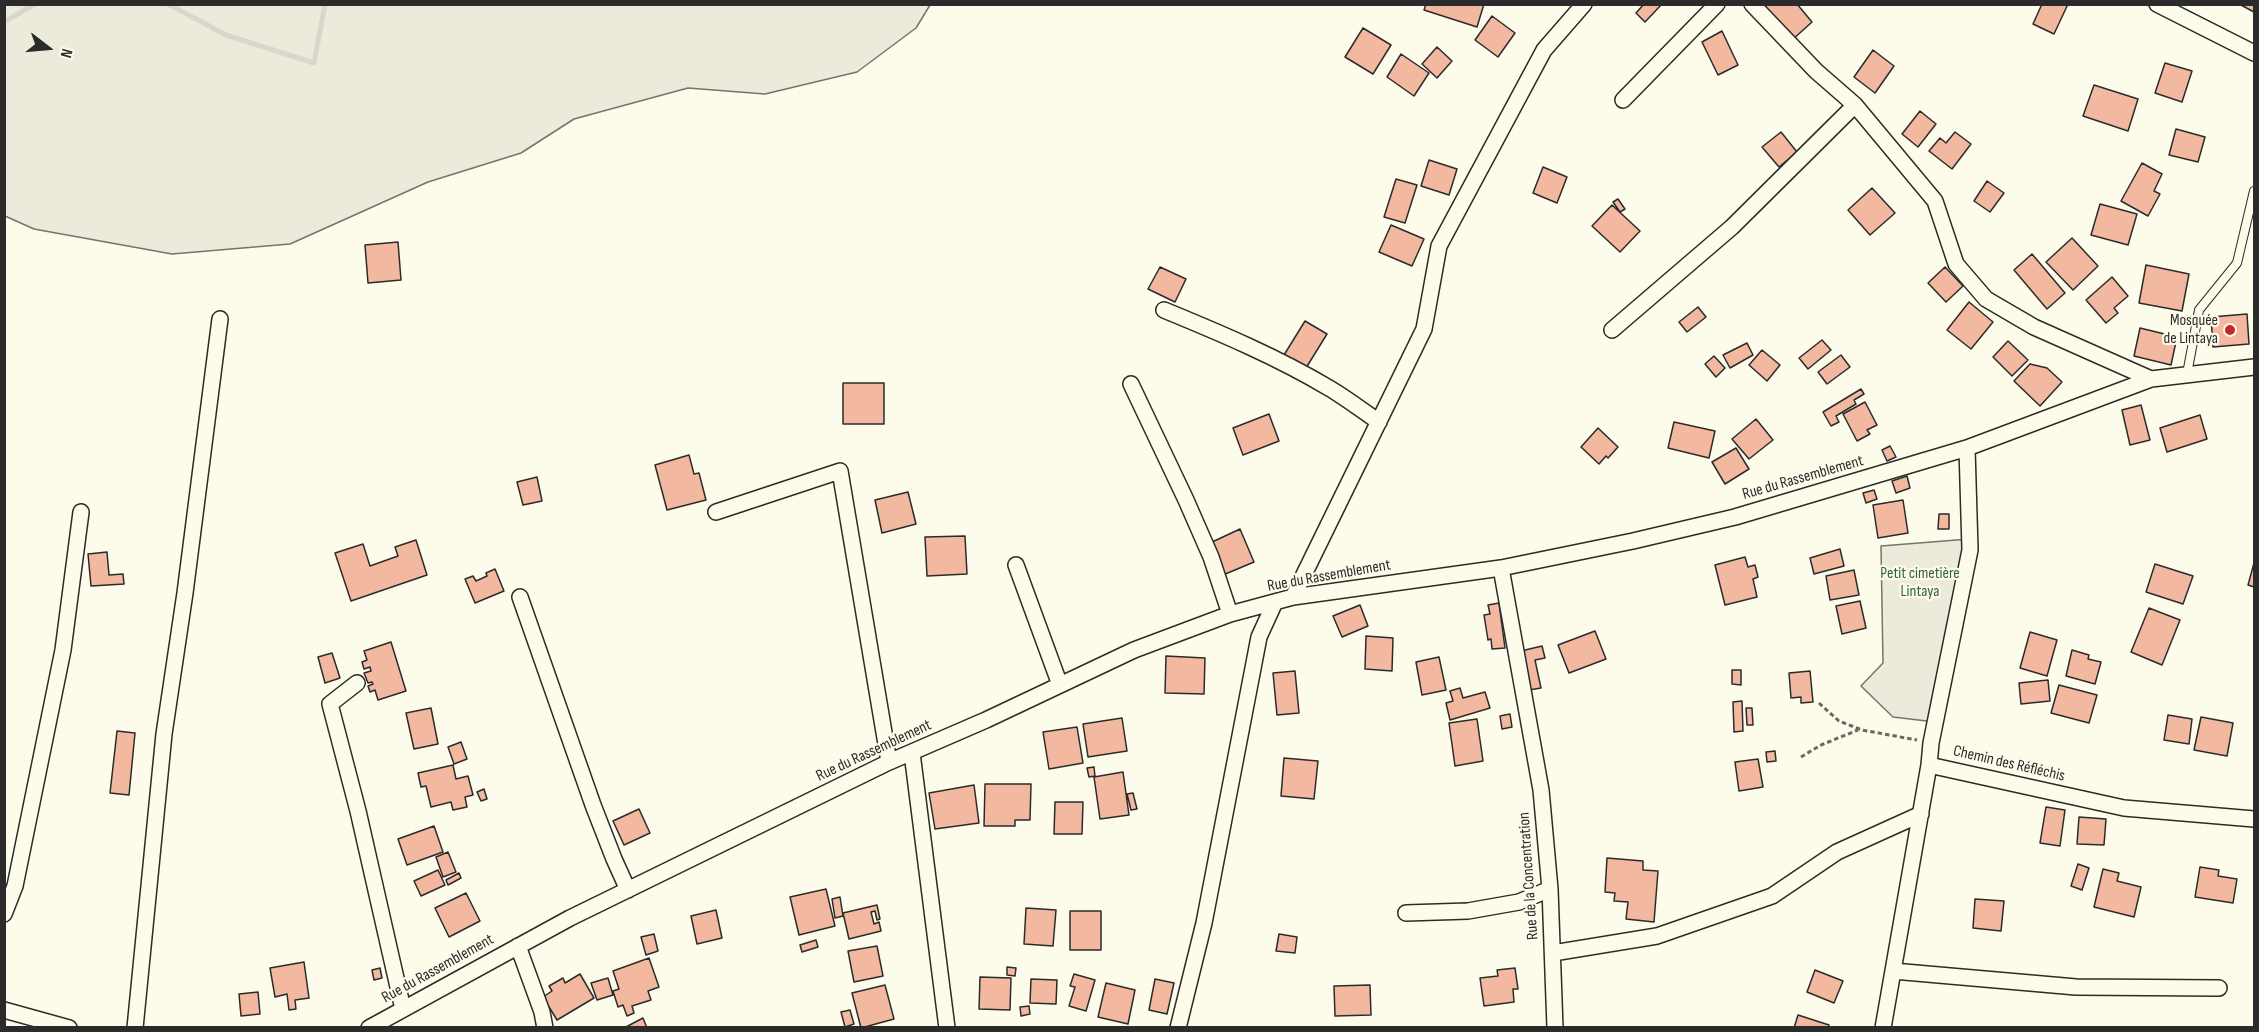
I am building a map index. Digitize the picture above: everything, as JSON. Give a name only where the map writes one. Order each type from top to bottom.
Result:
[{"type":"street","points":[[1293,597],[1424,329],[1439,246],[1544,50],[1584,4]]},
{"type":"street","points":[[1623,100],[1717,4]]},
{"type":"street","points":[[1752,4],[1816,71],[1855,105],[1935,201],[1956,264],[1986,298],[2034,327],[2151,379]]},
{"type":"street","points":[[2157,4],[2254,53]]},
{"type":"street","points":[[1612,330],[1732,227],[1855,105]]},
{"type":"street","points":[[1164,310],[1281,362],[1330,388],[1379,422]]},
{"type":"street","points":[[135,1028],[164,734],[185,593],[220,320]]},
{"type":"street","name":"Rue du Rassemblement","points":[[369,1028],[570,918],[889,762],[1134,650],[1230,614],[1293,597],[1501,568],[1633,541],[1735,516],[1967,448],[2151,379],[2254,367]]},
{"type":"street","points":[[1131,384],[1211,557],[1230,614]]},
{"type":"street","name":"Chemin des Réfléchis","points":[[1967,448],[1970,550],[1931,743],[1929,765],[2124,808],[2254,819]]},
{"type":"street","points":[[716,512],[840,471],[889,762]]},
{"type":"street","points":[[4,914],[15,886],[63,650],[81,512]]},
{"type":"street","points":[[1016,565],[1060,685]]},
{"type":"street","name":"Rue de la Concentration","points":[[1501,568],[1541,790],[1553,953],[1657,936],[1772,896],[1837,852],[1921,814]]},
{"type":"street","points":[[520,597],[593,805],[628,890]]},
{"type":"street","points":[[1178,1028],[1204,923],[1258,637],[1275,602]]},
{"type":"street","points":[[357,683],[330,704],[358,811],[403,1010]]},
{"type":"street","points":[[912,753],[947,1028]]},
{"type":"street","points":[[1883,1028],[1929,765]]},
{"type":"street","points":[[1406,913],[1468,911],[1520,902],[1550,889]]},
{"type":"street","points":[[518,946],[543,1012],[545,1028]]},
{"type":"street","points":[[1553,953],[1555,1028]]},
{"type":"street","points":[[1893,971],[2076,987],[2219,987]]},
{"type":"street","points":[[4,1010],[69,1028]]},
{"type":"lane","points":[[2187,374],[2199,310],[2237,263],[2254,191]]},
{"type":"path","points":[[1819,703],[1839,721],[1860,729],[1931,743]]},
{"type":"path","points":[[1801,757],[1821,745],[1860,729]]},
{"type":"green space","points":[[5,4],[930,5],[916,28],[857,72],[765,94],[688,88],[574,119],[521,153],[428,182],[290,244],[172,254],[34,229],[5,216]]},
{"type":"green space","name":"Petit cimetière Lintaya","points":[[1969,539],[1935,722],[1893,717],[1861,686],[1883,663],[1881,546]]},
{"type":"building","points":[[1426,4],[1484,4],[1477,27],[1424,10]]},
{"type":"building","points":[[1644,4],[1662,4],[1645,22],[1636,13]]},
{"type":"building","points":[[1760,4],[1797,4],[1812,22],[1791,41]]},
{"type":"building","points":[[2042,4],[2068,4],[2054,34],[2033,24]]},
{"type":"building","points":[[2239,4],[2254,4],[2254,12]]},
{"type":"building","points":[[1492,16],[1515,33],[1498,57],[1475,40]]},
{"type":"building","points":[[1363,28],[1391,45],[1373,74],[1345,57]]},
{"type":"building","points":[[1722,31],[1738,65],[1718,75],[1702,42]]},
{"type":"building","points":[[1437,47],[1452,61],[1437,78],[1422,64]]},
{"type":"building","points":[[1873,50],[1894,66],[1875,93],[1854,77]]},
{"type":"building","points":[[1401,54],[1429,73],[1414,96],[1387,77]]},
{"type":"building","points":[[2165,63],[2192,71],[2182,102],[2155,93]]},
{"type":"building","points":[[2094,85],[2138,99],[2128,131],[2083,116]]},
{"type":"building","points":[[1920,111],[1936,124],[1918,147],[1902,134]]},
{"type":"building","points":[[2176,129],[2205,137],[2198,162],[2169,155]]},
{"type":"building","points":[[1781,132],[1797,152],[1779,167],[1762,147]]},
{"type":"building","points":[[1955,132],[1971,144],[1952,169],[1929,151],[1940,138],[1946,143]]},
{"type":"building","points":[[1429,160],[1457,169],[1449,195],[1421,186]]},
{"type":"building","points":[[2142,163],[2162,174],[2154,191],[2160,194],[2148,216],[2121,201]]},
{"type":"building","points":[[1543,167],[1567,177],[1557,203],[1533,193]]},
{"type":"building","points":[[1396,179],[1417,185],[1405,223],[1384,217]]},
{"type":"building","points":[[1987,181],[2004,193],[1990,212],[1974,201]]},
{"type":"building","points":[[1872,188],[1895,213],[1870,235],[1848,210]]},
{"type":"building","points":[[1618,199],[1625,209],[1620,212],[1613,202]]},
{"type":"building","points":[[2100,204],[2137,214],[2128,245],[2091,235]]},
{"type":"building","points":[[1612,205],[1640,231],[1620,252],[1592,226]]},
{"type":"building","points":[[1391,225],[1424,239],[1412,266],[1379,252]]},
{"type":"building","points":[[2072,238],[2098,266],[2073,290],[2046,262]]},
{"type":"building","points":[[398,242],[401,280],[368,283],[365,245]]},
{"type":"building","points":[[2032,254],[2065,293],[2047,309],[2014,270]]},
{"type":"building","points":[[2146,265],[2189,274],[2182,311],[2139,303]]},
{"type":"building","points":[[1160,267],[1186,279],[1175,302],[1148,289]]},
{"type":"building","points":[[1945,267],[1963,286],[1946,302],[1928,283]]},
{"type":"building","points":[[2112,277],[2128,296],[2114,308],[2118,313],[2106,323],[2086,300]]},
{"type":"building","points":[[1969,302],[1993,322],[1971,349],[1947,330]]},
{"type":"building","points":[[1698,307],[1706,317],[1687,332],[1679,322]]},
{"type":"building","name":"Mosquée de Lintaya","points":[[2247,314],[2249,344],[2213,347],[2211,317]]},
{"type":"building","points":[[1305,321],[1327,334],[1306,368],[1284,355]]},
{"type":"building","points":[[2140,328],[2177,337],[2171,365],[2134,356]]},
{"type":"building","points":[[1822,340],[1831,350],[1808,369],[1799,358]]},
{"type":"building","points":[[2008,341],[2028,360],[2012,376],[1993,357]]},
{"type":"building","points":[[1747,343],[1753,355],[1730,368],[1723,355]]},
{"type":"building","points":[[1762,350],[1780,365],[1767,381],[1749,365]]},
{"type":"building","points":[[1841,355],[1850,367],[1827,384],[1818,372]]},
{"type":"building","points":[[1714,356],[1725,368],[1716,377],[1705,364]]},
{"type":"building","points":[[2030,364],[2047,368],[2062,382],[2040,406],[2014,381]]},
{"type":"building","points":[[843,383],[884,383],[884,424],[843,424]]},
{"type":"building","points":[[1861,389],[1864,394],[1854,400],[1856,404],[1836,416],[1839,422],[1831,426],[1823,412]]},
{"type":"building","points":[[1865,402],[1877,425],[1867,430],[1870,434],[1857,441],[1843,414]]},
{"type":"building","points":[[2141,405],[2150,440],[2130,445],[2122,410]]},
{"type":"building","points":[[1269,414],[1279,441],[1243,455],[1233,428]]},
{"type":"building","points":[[2200,415],[2207,439],[2167,452],[2160,428]]},
{"type":"building","points":[[1756,419],[1773,440],[1749,459],[1732,439]]},
{"type":"building","points":[[1674,422],[1715,431],[1709,458],[1668,448]]},
{"type":"building","points":[[1598,428],[1618,447],[1599,464],[1581,447]]},
{"type":"building","points":[[1890,446],[1896,457],[1887,461],[1882,450]]},
{"type":"building","points":[[1736,448],[1749,469],[1725,484],[1712,462]]},
{"type":"building","points":[[689,455],[694,474],[699,473],[706,500],[667,510],[655,465]]},
{"type":"building","points":[[1907,476],[1910,488],[1896,493],[1892,481]]},
{"type":"building","points":[[537,477],[542,501],[523,505],[517,482]]},
{"type":"building","points":[[1874,490],[1877,499],[1866,503],[1863,493]]},
{"type":"building","points":[[908,492],[916,524],[882,533],[875,500]]},
{"type":"building","points":[[1903,500],[1908,533],[1878,538],[1873,505]]},
{"type":"building","points":[[1939,514],[1949,514],[1949,529],[1938,529]]},
{"type":"building","points":[[1240,529],[1254,562],[1223,575],[1210,543]]},
{"type":"building","points":[[965,536],[967,574],[927,576],[925,537]]},
{"type":"building","points":[[416,540],[427,575],[351,601],[335,553],[363,544],[370,566],[398,556],[395,547]]},
{"type":"building","points":[[1840,549],[1844,566],[1814,574],[1810,558]]},
{"type":"building","points":[[107,552],[109,575],[123,574],[124,584],[91,586],[88,554]]},
{"type":"building","points":[[1745,557],[1748,567],[1755,565],[1758,577],[1753,579],[1757,597],[1725,605],[1715,565]]},
{"type":"building","points":[[2254,563],[2254,587],[2248,585]]},
{"type":"building","points":[[2155,564],[2193,576],[2183,604],[2146,592]]},
{"type":"building","points":[[495,569],[504,591],[475,603],[465,579],[473,576],[476,581]]},
{"type":"building","points":[[1854,570],[1859,595],[1830,600],[1826,576]]},
{"type":"building","points":[[1860,601],[1866,628],[1842,634],[1836,606]]},
{"type":"building","points":[[1499,603],[1505,648],[1492,649],[1491,639],[1488,640],[1484,615],[1490,614],[1488,605]]},
{"type":"building","points":[[1360,605],[1368,626],[1342,637],[1333,616]]},
{"type":"building","points":[[2149,608],[2180,620],[2162,665],[2131,652]]},
{"type":"building","points":[[1595,631],[1606,659],[1569,673],[1558,645]]},
{"type":"building","points":[[2030,632],[2057,640],[2047,676],[2020,668]]},
{"type":"building","points":[[1366,636],[1393,638],[1392,671],[1365,669]]},
{"type":"building","points":[[391,642],[406,691],[378,700],[375,690],[370,692],[368,686],[373,684],[368,683],[364,673],[371,671],[370,667],[364,669],[362,662],[367,660],[364,651]]},
{"type":"building","points":[[1542,646],[1545,658],[1535,660],[1541,688],[1529,690],[1521,651]]},
{"type":"building","points":[[2072,650],[2089,655],[2088,659],[2101,662],[2095,684],[2066,676]]},
{"type":"building","points":[[332,653],[340,678],[325,683],[318,657]]},
{"type":"building","points":[[1166,656],[1205,658],[1204,694],[1165,693]]},
{"type":"building","points":[[1439,657],[1446,690],[1422,695],[1416,662]]},
{"type":"building","points":[[1732,670],[1741,670],[1741,685],[1732,684]]},
{"type":"building","points":[[1295,671],[1299,713],[1277,715],[1273,673]]},
{"type":"building","points":[[1810,671],[1813,702],[1801,703],[1801,697],[1791,698],[1789,673]]},
{"type":"building","points":[[2048,680],[2050,701],[2021,704],[2019,683]]},
{"type":"building","points":[[2059,685],[2097,695],[2089,723],[2051,713]]},
{"type":"building","points":[[1460,688],[1463,698],[1485,692],[1490,708],[1450,720],[1446,703],[1453,701],[1450,691]]},
{"type":"building","points":[[1742,701],[1743,731],[1734,732],[1733,702]]},
{"type":"building","points":[[431,708],[438,744],[414,749],[406,713]]},
{"type":"building","points":[[1746,708],[1752,708],[1753,725],[1747,725]]},
{"type":"building","points":[[1510,714],[1512,727],[1502,729],[1500,716]]},
{"type":"building","points":[[2168,715],[2192,719],[2189,744],[2164,740]]},
{"type":"building","points":[[2201,717],[2233,723],[2227,756],[2194,750]]},
{"type":"building","points":[[1122,718],[1127,751],[1088,757],[1083,724]]},
{"type":"building","points":[[1477,719],[1483,761],[1455,766],[1449,723]]},
{"type":"building","points":[[1077,727],[1083,763],[1049,769],[1043,732]]},
{"type":"building","points":[[117,731],[135,733],[129,795],[110,793]]},
{"type":"building","points":[[461,742],[467,759],[454,764],[448,747]]},
{"type":"building","points":[[1775,751],[1776,761],[1767,762],[1766,752]]},
{"type":"building","points":[[1284,758],[1318,761],[1314,799],[1281,796]]},
{"type":"building","points":[[1758,759],[1763,787],[1739,791],[1735,762]]},
{"type":"building","points":[[453,765],[456,779],[468,776],[473,795],[465,797],[467,807],[453,810],[451,802],[431,807],[426,786],[421,787],[418,773]]},
{"type":"building","points":[[1094,767],[1095,776],[1089,777],[1087,768]]},
{"type":"building","points":[[1123,772],[1129,815],[1100,819],[1094,777]]},
{"type":"building","points":[[985,784],[1031,784],[1030,820],[1015,820],[1015,826],[984,826]]},
{"type":"building","points":[[974,785],[979,823],[935,829],[929,793]]},
{"type":"building","points":[[484,789],[487,799],[481,801],[477,792]]},
{"type":"building","points":[[1133,793],[1137,809],[1131,810],[1127,794]]},
{"type":"building","points":[[1055,802],[1083,802],[1082,834],[1054,834]]},
{"type":"building","points":[[2046,807],[2065,810],[2060,846],[2040,843]]},
{"type":"building","points":[[639,809],[650,833],[624,845],[613,821]]},
{"type":"building","points":[[2079,817],[2106,819],[2104,845],[2077,844]]},
{"type":"building","points":[[434,826],[443,852],[407,865],[398,839]]},
{"type":"building","points":[[448,852],[456,872],[443,877],[436,857]]},
{"type":"building","points":[[1607,858],[1643,861],[1643,870],[1658,871],[1654,922],[1626,919],[1628,902],[1614,901],[1615,893],[1605,892]]},
{"type":"building","points":[[2078,864],[2089,868],[2082,890],[2071,886]]},
{"type":"building","points":[[2200,867],[2219,870],[2218,876],[2237,879],[2233,903],[2195,897]]},
{"type":"building","points":[[2103,869],[2119,873],[2117,881],[2141,887],[2134,917],[2094,907]]},
{"type":"building","points":[[438,870],[445,885],[421,896],[414,881]]},
{"type":"building","points":[[459,873],[461,878],[448,885],[446,880]]},
{"type":"building","points":[[826,889],[835,926],[799,935],[790,897]]},
{"type":"building","points":[[466,893],[480,921],[449,937],[435,908]]},
{"type":"building","points":[[840,897],[843,916],[835,918],[832,899]]},
{"type":"building","points":[[1975,899],[2004,901],[2001,931],[1973,928]]},
{"type":"building","points":[[877,905],[880,919],[877,920],[875,911],[871,912],[874,924],[879,922],[881,931],[849,939],[843,913]]},
{"type":"building","points":[[1026,908],[1056,910],[1053,946],[1024,944]]},
{"type":"building","points":[[716,910],[722,938],[697,944],[691,916]]},
{"type":"building","points":[[1070,911],[1101,911],[1101,950],[1070,950]]},
{"type":"building","points":[[654,934],[658,951],[646,955],[641,937]]},
{"type":"building","points":[[1279,934],[1297,937],[1295,953],[1276,951]]},
{"type":"building","points":[[816,940],[818,947],[802,952],[800,945]]},
{"type":"building","points":[[877,946],[883,976],[854,982],[848,951]]},
{"type":"building","points":[[649,958],[659,987],[648,991],[651,1000],[632,1006],[634,1013],[627,1016],[623,1005],[618,1007],[613,991],[619,989],[613,971]]},
{"type":"building","points":[[304,962],[309,998],[295,1000],[296,1009],[289,1010],[287,994],[275,997],[270,968]]},
{"type":"building","points":[[1007,967],[1016,968],[1015,976],[1007,975]]},
{"type":"building","points":[[380,968],[382,978],[374,980],[372,970]]},
{"type":"building","points":[[1515,968],[1518,989],[1513,989],[1514,1002],[1484,1006],[1480,978],[1498,976],[1497,970]]},
{"type":"building","points":[[1815,970],[1843,981],[1834,1003],[1807,992]]},
{"type":"building","points":[[580,974],[594,998],[557,1020],[543,997],[552,991],[549,986],[563,978],[565,983]]},
{"type":"building","points":[[1074,974],[1095,980],[1086,1011],[1069,1006],[1075,987],[1070,986]]},
{"type":"building","points":[[980,977],[1011,978],[1010,1010],[979,1009]]},
{"type":"building","points":[[608,978],[613,995],[597,1000],[591,983]]},
{"type":"building","points":[[1031,979],[1057,980],[1056,1004],[1030,1003]]},
{"type":"building","points":[[1155,979],[1174,983],[1167,1014],[1149,1010]]},
{"type":"building","points":[[1106,983],[1135,990],[1128,1024],[1098,1017]]},
{"type":"building","points":[[885,985],[894,1019],[861,1028],[852,993]]},
{"type":"building","points":[[1370,985],[1371,1015],[1335,1016],[1334,986]]},
{"type":"building","points":[[258,992],[260,1014],[241,1016],[239,994]]},
{"type":"building","points":[[1029,1006],[1030,1014],[1021,1016],[1020,1007]]},
{"type":"building","points":[[850,1010],[854,1024],[845,1027],[841,1012]]},
{"type":"building","points":[[1798,1015],[1829,1025],[1828,1028],[1794,1028]]},
{"type":"building","points":[[643,1018],[647,1028],[624,1028]]},
{"type":"waterway","points":[[4,22],[35,4]]},
{"type":"waterway","points":[[168,4],[226,35],[314,63],[325,4]]},
{"type":"place","name":"Mosquée de Lintaya","points":[[2230,330]]}]
